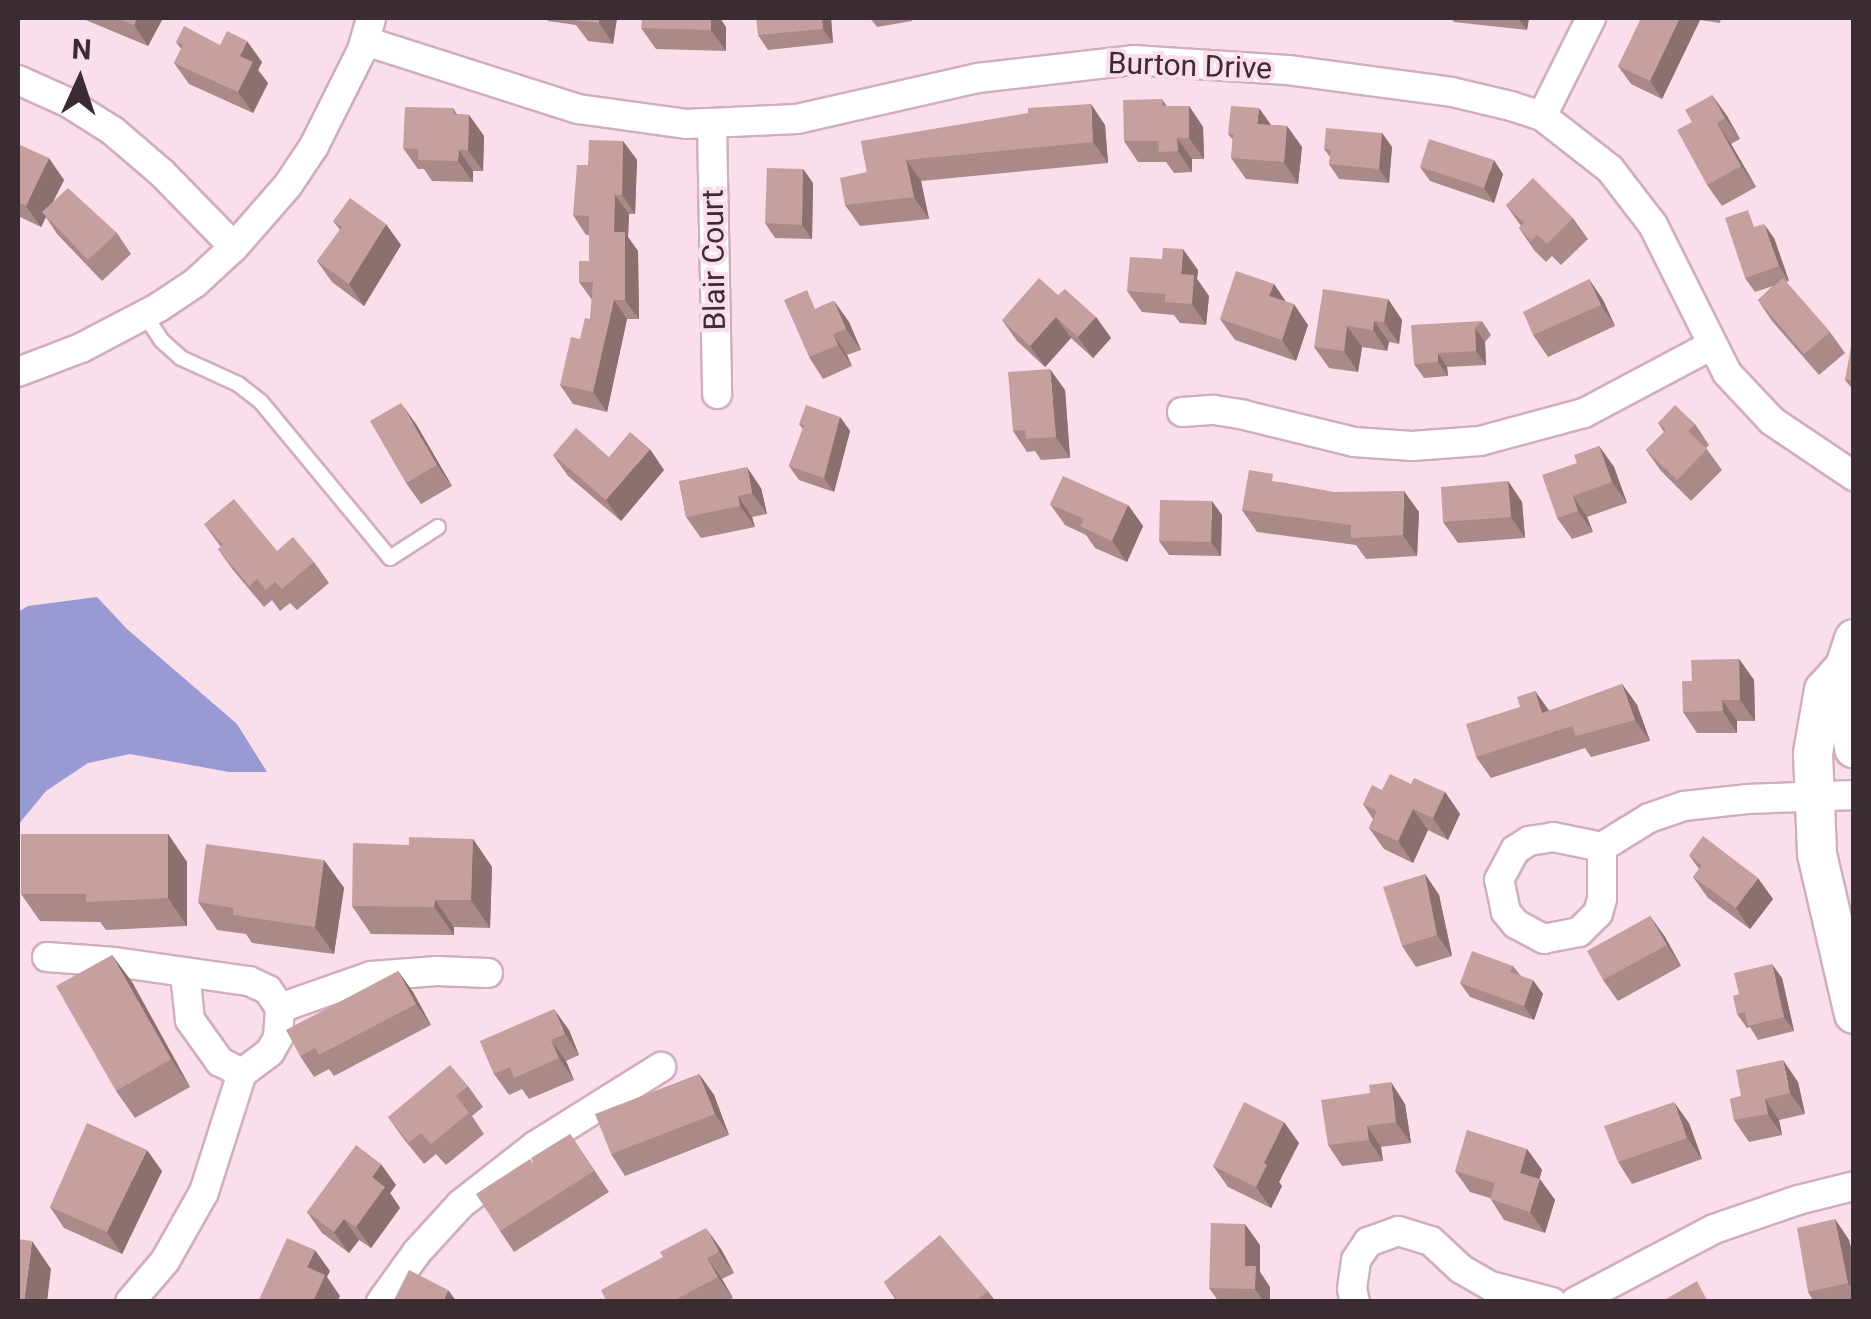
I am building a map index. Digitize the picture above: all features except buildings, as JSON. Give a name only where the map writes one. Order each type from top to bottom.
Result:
[{"type":"street","points":[[1542,116],[1590,18]]},
{"type":"street","points":[[18,372],[81,348],[145,315],[195,284],[234,246],[301,166],[368,29]]},
{"type":"street","name":"Burton Drive","points":[[368,29],[578,110],[712,125],[798,119],[978,78],[1133,60],[1288,70],[1452,92],[1542,116],[1610,169],[1636,199],[1653,225],[1710,346],[1742,392],[1772,421],[1854,476]]},
{"type":"street","points":[[18,80],[67,102],[113,132],[162,173],[234,246]]},
{"type":"street","name":"Blair Court","points":[[712,125],[717,394]]},
{"type":"street","points":[[1182,412],[1214,410],[1244,415],[1354,442],[1412,446],[1480,442],[1584,413],[1710,346]]},
{"type":"street","points":[[1849,653],[1854,749]]},
{"type":"street","points":[[1849,653],[1824,690],[1813,753],[1825,903],[1854,1014]]},
{"type":"street","points":[[1602,847],[1649,818],[1684,806],[1854,795]]},
{"type":"street","points":[[47,957],[249,982],[268,990],[280,1008],[278,1038],[270,1052],[242,1073],[204,1192],[165,1260],[130,1302]]},
{"type":"street","points":[[280,1008],[371,976],[437,970],[488,973]]},
{"type":"street","points":[[185,973],[190,1020],[220,1062],[242,1073]]},
{"type":"street","points":[[382,1302],[417,1252],[461,1204],[536,1146],[661,1068]]},
{"type":"street","points":[[1575,1302],[1644,1262],[1743,1217],[1854,1186]]},
{"type":"street","points":[[1355,1302],[1352,1289],[1356,1260],[1368,1242],[1398,1231],[1431,1242],[1461,1269],[1490,1286],[1552,1302]]},
{"type":"lane","points":[[145,315],[161,340],[181,358],[238,384],[261,402],[390,558],[438,527]]},
{"type":"water","points":[[97,597],[127,629],[237,724],[267,772],[229,772],[130,754],[88,763],[46,791],[18,825],[18,612],[28,606]]}]
